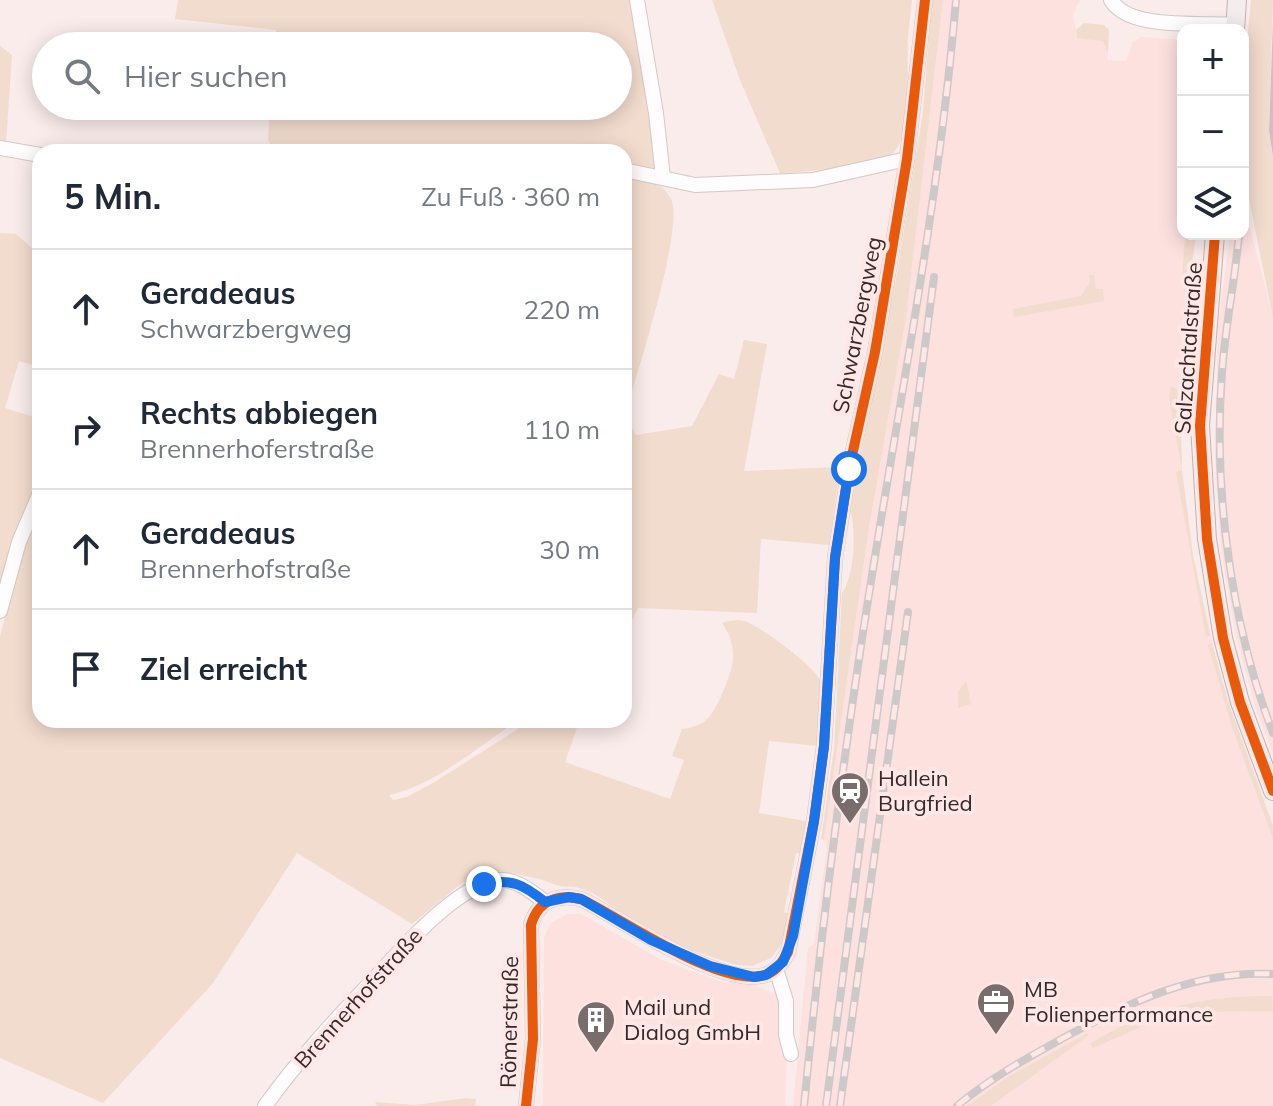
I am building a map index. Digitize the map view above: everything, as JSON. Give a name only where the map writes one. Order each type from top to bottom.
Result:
[{"type":"main road","points":[[1235,24],[1237,0]]},
{"type":"main road","name":"Salzachtalstraße","points":[[1215,240],[1200,426],[1207,539],[1223,638],[1240,702],[1273,791]]},
{"type":"street","points":[[637,0],[663,177]]},
{"type":"street","name":"Schwarzbergweg","points":[[776,969],[783,962],[793,936],[814,821],[824,746],[835,558],[849,469],[875,352],[907,159],[917,93],[925,0]]},
{"type":"street","points":[[1111,0],[1123,14],[1142,20],[1188,24]]},
{"type":"street","points":[[0,148],[32,154]]},
{"type":"street","points":[[632,171],[695,185],[813,180],[907,159]]},
{"type":"street","points":[[0,611],[19,542],[32,512]]},
{"type":"street","name":"Brennerhofstraße","points":[[265,1106],[324,1030],[433,917],[484,884],[503,880],[521,885],[545,902]]},
{"type":"street","points":[[545,902],[569,897],[581,899],[665,947],[738,974],[754,977],[776,969],[786,1001],[786,1035],[791,1054]]},
{"type":"street","name":"Römerstraße","points":[[526,1106],[533,1039],[530,940],[534,915],[545,902]]},
{"type":"shaded area","points":[[178,0],[631,0],[640,61],[647,81],[657,167],[632,168],[632,144],[270,144],[268,139],[269,120],[632,120],[632,32],[276,32],[175,19]]},
{"type":"shaded area","points":[[712,0],[912,0],[906,114],[900,142],[894,152],[857,165],[780,173],[740,80]]},
{"type":"shaded area","points":[[932,0],[943,0],[906,318],[869,527],[824,840],[821,839],[834,749],[842,593],[853,553],[850,511],[897,273],[923,112]]},
{"type":"shaded area","points":[[943,0],[1080,0],[1073,14],[1077,37],[1103,41],[1108,53],[1107,60],[1126,61],[1133,42],[1141,37],[1177,40],[1177,240],[1185,240],[1182,275],[1187,307],[1180,395],[1182,471],[1193,555],[1215,654],[1227,698],[1273,826],[1273,1106],[991,1106],[1087,1033],[1009,1076],[967,1106],[793,1106],[808,948],[814,944],[827,847],[824,840],[869,527],[906,318]]},
{"type":"shaded area","points":[[1251,0],[1273,0],[1269,131],[1273,156],[1273,318],[1249,199]]},
{"type":"shaded area","points":[[1273,21],[1273,156],[1269,131]]},
{"type":"shaded area","points":[[1084,23],[1104,25],[1109,30],[1108,53],[1103,41],[1077,38],[1076,30]]},
{"type":"shaded area","points":[[0,46],[12,55],[6,143],[0,142]]},
{"type":"shaded area","points":[[632,177],[651,181],[662,188],[671,199],[673,215],[665,271],[632,393]]},
{"type":"shaded area","points":[[1249,224],[1273,318],[1273,753],[1257,713],[1236,637],[1221,551],[1215,464],[1218,325],[1229,240],[1249,240]]},
{"type":"shaded area","points":[[0,233],[16,234],[32,248],[32,365],[19,361],[5,408],[32,416],[32,504],[12,549],[0,595]]},
{"type":"shaded area","points":[[1185,240],[1195,240],[1187,307],[1182,275]]},
{"type":"shaded area","points":[[1089,275],[1094,275],[1096,289],[1103,289],[1104,301],[1014,317],[1013,309],[1081,296],[1090,282]]},
{"type":"shaded area","points":[[744,340],[767,344],[744,471],[840,467],[829,545],[761,539],[757,613],[638,608],[632,620],[632,428],[636,435],[692,426],[719,374],[734,379]]},
{"type":"shaded area","points":[[1171,386],[1180,395],[1182,470],[1169,397]]},
{"type":"shaded area","points":[[1182,470],[1193,555],[1210,636],[1206,637],[1176,472]]},
{"type":"shaded area","points":[[32,525],[32,728],[508,728],[440,774],[389,795],[393,800],[407,797],[433,783],[519,728],[577,728],[565,762],[670,799],[684,760],[672,756],[682,729],[697,726],[710,716],[731,671],[733,648],[722,623],[738,620],[754,625],[810,667],[822,688],[817,746],[769,741],[759,813],[806,821],[784,912],[789,914],[784,941],[771,958],[752,966],[736,965],[670,943],[593,893],[511,873],[463,882],[412,924],[297,853],[213,983],[103,1103],[0,1058],[0,637],[18,563]]},
{"type":"shaded area","points":[[1212,643],[1227,698],[1273,826],[1273,839],[1232,727],[1208,645]]},
{"type":"shaded area","points":[[966,681],[971,704],[958,708],[958,692]]},
{"type":"shaded area","points":[[567,914],[581,914],[660,959],[727,984],[737,978],[778,995],[787,1052],[785,1106],[543,1106],[544,937],[551,923]]},
{"type":"shaded area","points":[[1272,996],[1273,1011],[1195,1012],[1148,1024],[1093,1048],[1090,1044],[1132,1021],[1177,1006],[1224,998]]},
{"type":"shaded area","points":[[1087,1033],[1089,1035],[991,1106],[967,1106],[1009,1076]]},
{"type":"shaded area","points":[[476,1099],[475,1106],[377,1106],[375,1102],[416,1105]]},
{"type":"railway","points":[[804,1106],[847,743],[933,198],[956,0]]},
{"type":"railway","points":[[1238,240],[1222,373],[1220,463],[1223,510],[1228,556],[1246,647],[1273,733]]},
{"type":"railway","points":[[826,1106],[934,277]]},
{"type":"railway","points":[[840,1106],[908,612]]},
{"type":"railway","points":[[957,1106],[982,1086],[1023,1061],[1089,1024],[1139,1001],[1218,977],[1273,974]]},
{"type":"cycle path","points":[[526,1106],[533,1039],[531,925],[544,904],[564,897],[581,899],[673,950],[726,973],[749,977],[768,974],[775,970],[788,952],[814,821],[824,746],[835,558],[849,469],[875,352],[907,159],[925,0]]},
{"type":"cycle path","points":[[1215,240],[1200,426],[1207,539],[1223,638],[1240,702],[1273,791]]},
{"type":"place","name":"Hallein Burgfried","points":[[850,825]]},
{"type":"place","name":"MB Folienperformance","points":[[996,1036]]},
{"type":"place","name":"Mail und Dialog GmbH","points":[[596,1054]]},
{"type":"route","points":[[484,884],[503,880],[521,885],[545,902],[569,897],[581,899],[683,956],[738,974],[754,977],[766,975],[783,962],[793,936],[814,821],[824,746],[835,558],[849,469]]}]
